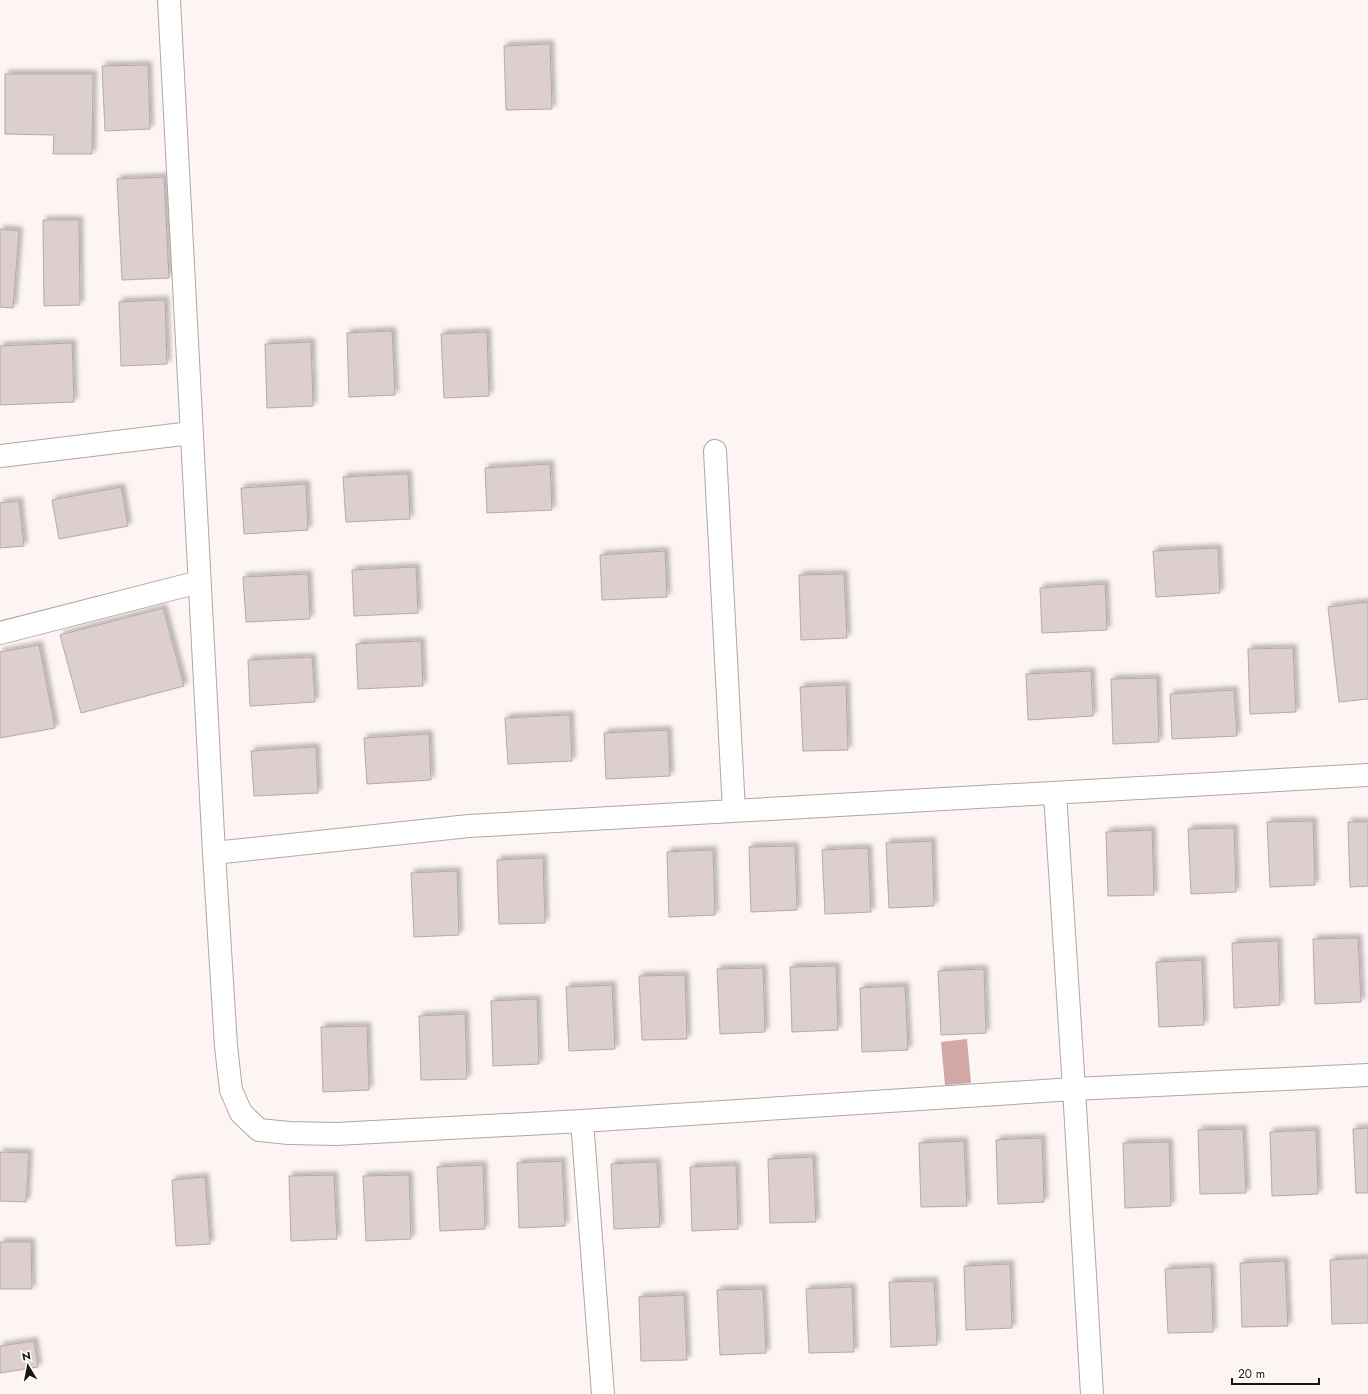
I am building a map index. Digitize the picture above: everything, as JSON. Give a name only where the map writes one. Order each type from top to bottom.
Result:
[{"type":"street","points":[[169,0],[199,582],[226,1046],[231,1090],[241,1114],[259,1130],[289,1134],[336,1134],[582,1121],[1074,1089],[1368,1075]]},
{"type":"street","points":[[0,456],[191,432]]},
{"type":"street","points":[[715,451],[734,811]]},
{"type":"street","points":[[0,633],[199,582]]},
{"type":"street","points":[[214,853],[469,826],[1368,775]]},
{"type":"street","points":[[1055,793],[1092,1394]]},
{"type":"street","points":[[582,1121],[603,1394]]},
{"type":"shaded area","points":[[967,1039],[971,1083],[945,1085],[941,1042]]},
{"type":"building","points":[[550,44],[552,109],[506,110],[504,46]]},
{"type":"building","points":[[148,65],[150,129],[105,131],[102,66]]},
{"type":"building","points":[[5,74],[93,74],[92,154],[53,154],[54,135],[5,134]]},
{"type":"building","points":[[164,177],[169,278],[122,280],[117,179]]},
{"type":"building","points":[[43,220],[79,220],[80,305],[44,306]]},
{"type":"building","points":[[0,229],[19,231],[13,308],[0,307]]},
{"type":"building","points":[[165,300],[167,364],[121,366],[119,302]]},
{"type":"building","points":[[392,331],[395,395],[349,397],[347,333]]},
{"type":"building","points":[[487,332],[489,396],[444,398],[441,334]]},
{"type":"building","points":[[311,342],[313,406],[267,408],[265,344]]},
{"type":"building","points":[[72,343],[74,402],[0,405],[0,346]]},
{"type":"building","points":[[550,464],[552,510],[487,513],[485,468]]},
{"type":"building","points":[[408,474],[410,519],[346,522],[343,477]]},
{"type":"building","points":[[306,484],[308,530],[244,534],[241,488]]},
{"type":"building","points":[[121,487],[128,526],[59,539],[52,500]]},
{"type":"building","points":[[19,501],[24,546],[0,548],[0,503]]},
{"type":"building","points":[[1218,548],[1220,593],[1156,597],[1153,551]]},
{"type":"building","points":[[665,551],[667,597],[602,600],[600,555]]},
{"type":"building","points":[[416,567],[418,613],[354,616],[352,570]]},
{"type":"building","points":[[308,574],[310,619],[246,622],[243,577]]},
{"type":"building","points":[[844,574],[847,638],[801,640],[799,575]]},
{"type":"building","points":[[1105,584],[1107,630],[1042,633],[1040,588]]},
{"type":"building","points":[[1368,602],[1368,699],[1339,702],[1328,607]]},
{"type":"building","points":[[163,608],[184,686],[81,713],[60,635]]},
{"type":"building","points":[[421,641],[423,686],[358,689],[356,644]]},
{"type":"building","points":[[39,645],[55,728],[0,738],[0,652]]},
{"type":"building","points":[[1293,648],[1296,712],[1250,714],[1248,649]]},
{"type":"building","points":[[312,657],[315,702],[250,706],[248,660]]},
{"type":"building","points":[[1091,671],[1093,716],[1028,720],[1026,674]]},
{"type":"building","points":[[1157,678],[1159,742],[1113,744],[1111,679]]},
{"type":"building","points":[[846,685],[848,750],[803,751],[800,687]]},
{"type":"building","points":[[1234,690],[1237,736],[1172,739],[1170,694]]},
{"type":"building","points":[[570,715],[572,761],[508,764],[505,718]]},
{"type":"building","points":[[668,730],[670,776],[606,779],[604,733]]},
{"type":"building","points":[[429,734],[431,780],[367,784],[364,738]]},
{"type":"building","points":[[316,747],[318,793],[254,796],[251,751]]},
{"type":"building","points":[[1313,821],[1315,885],[1270,887],[1267,822]]},
{"type":"building","points":[[1348,822],[1368,822],[1368,886],[1350,887]]},
{"type":"building","points":[[1234,828],[1236,892],[1191,894],[1188,829]]},
{"type":"building","points":[[1152,830],[1154,895],[1108,896],[1106,832]]},
{"type":"building","points":[[932,841],[934,906],[889,908],[886,843]]},
{"type":"building","points":[[795,846],[797,910],[751,912],[749,847]]},
{"type":"building","points":[[868,848],[871,912],[825,914],[822,850]]},
{"type":"building","points":[[713,850],[715,915],[669,917],[667,852]]},
{"type":"building","points":[[543,858],[545,923],[499,924],[497,860]]},
{"type":"building","points":[[457,871],[459,935],[414,937],[411,873]]},
{"type":"building","points":[[1358,938],[1361,1002],[1315,1004],[1313,939]]},
{"type":"building","points":[[1278,941],[1280,1005],[1234,1008],[1232,943]]},
{"type":"building","points":[[1202,960],[1204,1025],[1159,1027],[1156,962]]},
{"type":"building","points":[[836,966],[838,1030],[792,1032],[790,967]]},
{"type":"building","points":[[763,968],[765,1032],[720,1034],[717,969]]},
{"type":"building","points":[[984,969],[986,1033],[941,1035],[938,971]]},
{"type":"building","points":[[685,975],[687,1039],[642,1040],[639,976]]},
{"type":"building","points":[[612,985],[615,1049],[569,1051],[566,987]]},
{"type":"building","points":[[905,986],[908,1050],[862,1052],[860,988]]},
{"type":"building","points":[[537,999],[539,1064],[493,1066],[491,1001]]},
{"type":"building","points":[[465,1014],[467,1079],[421,1080],[419,1016]]},
{"type":"building","points":[[367,1026],[369,1090],[323,1092],[321,1027]]},
{"type":"building","points":[[1368,1128],[1368,1193],[1356,1193],[1353,1129]]},
{"type":"building","points":[[1243,1129],[1246,1193],[1200,1194],[1198,1130]]},
{"type":"building","points":[[1316,1130],[1318,1194],[1272,1196],[1270,1132]]},
{"type":"building","points":[[1042,1138],[1044,1202],[998,1204],[996,1140]]},
{"type":"building","points":[[964,1141],[967,1206],[921,1207],[919,1143]]},
{"type":"building","points":[[1169,1142],[1171,1206],[1125,1208],[1123,1143]]},
{"type":"building","points":[[0,1152],[29,1153],[26,1202],[0,1201]]},
{"type":"building","points":[[813,1157],[816,1222],[770,1223],[768,1159]]},
{"type":"building","points":[[562,1161],[565,1226],[519,1228],[517,1163]]},
{"type":"building","points":[[657,1162],[660,1227],[614,1229],[611,1164]]},
{"type":"building","points":[[483,1165],[485,1229],[440,1231],[437,1167]]},
{"type":"building","points":[[736,1165],[738,1229],[692,1231],[690,1167]]},
{"type":"building","points":[[334,1175],[337,1239],[291,1241],[289,1176]]},
{"type":"building","points":[[409,1175],[411,1239],[366,1241],[363,1176]]},
{"type":"building","points":[[205,1177],[210,1244],[176,1246],[172,1180]]},
{"type":"building","points":[[0,1242],[31,1242],[32,1289],[0,1289]]},
{"type":"building","points":[[1368,1258],[1368,1323],[1332,1324],[1330,1260]]},
{"type":"building","points":[[1285,1261],[1288,1326],[1242,1327],[1240,1263]]},
{"type":"building","points":[[1010,1264],[1012,1328],[966,1330],[964,1266]]},
{"type":"building","points":[[1211,1267],[1213,1332],[1168,1333],[1165,1269]]},
{"type":"building","points":[[934,1281],[937,1345],[891,1347],[889,1282]]},
{"type":"building","points":[[852,1287],[854,1352],[809,1353],[806,1289]]},
{"type":"building","points":[[763,1289],[766,1353],[720,1355],[717,1290]]},
{"type":"building","points":[[684,1295],[687,1360],[641,1361],[639,1297]]},
{"type":"building","points":[[34,1341],[38,1367],[0,1373],[0,1346]]}]
